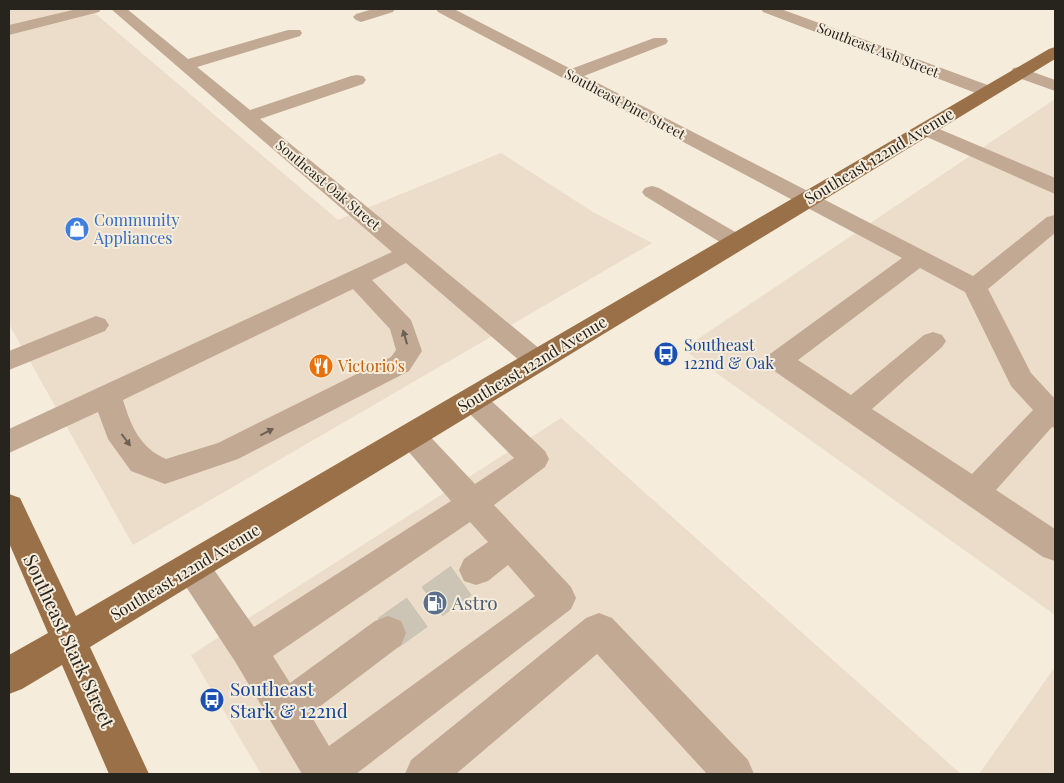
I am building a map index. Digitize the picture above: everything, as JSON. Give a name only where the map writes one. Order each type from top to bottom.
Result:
[{"type":"main road","name":"Southeast 122nd Avenue","points":[[9,676],[194,568],[987,91],[1055,52]]},
{"type":"main road","name":"Southeast Stark Street","points":[[9,507],[129,774]]},
{"type":"street","points":[[9,30],[94,9]]},
{"type":"street","name":"Southeast Oak Street","points":[[118,9],[537,361]]},
{"type":"street","points":[[360,17],[388,9]]},
{"type":"street","name":"Southeast Pine Street","points":[[443,9],[975,287]]},
{"type":"street","name":"Southeast Ash Street","points":[[768,9],[987,91]]},
{"type":"street","points":[[185,64],[294,33]]},
{"type":"street","points":[[571,76],[660,41]]},
{"type":"street","points":[[1019,72],[1055,86]]},
{"type":"street","points":[[247,117],[356,80]]},
{"type":"street","points":[[924,129],[1046,181],[1055,188]]},
{"type":"street","points":[[652,192],[736,242]]},
{"type":"street","points":[[975,492],[1052,414],[1021,379],[975,287],[1055,222]]},
{"type":"street","points":[[9,442],[409,253]]},
{"type":"street","points":[[919,257],[779,361],[1055,547]]},
{"type":"street","points":[[107,396],[118,431],[142,462],[165,472],[228,451],[400,364],[409,351],[402,326],[356,278]]},
{"type":"street","points":[[9,361],[96,324]]},
{"type":"street","points":[[852,410],[933,341]]},
{"type":"street","points":[[249,651],[473,502],[534,459],[473,400]]},
{"type":"street","points":[[194,568],[249,651],[324,774],[559,598],[412,436]]},
{"type":"street","points":[[476,570],[511,544]]},
{"type":"street","points":[[425,774],[599,630],[734,774]]},
{"type":"street","points":[[284,710],[388,633]]},
{"type":"shaded area","points":[[9,9],[90,9],[338,220],[501,153],[593,212],[652,243],[133,545],[9,324]]},
{"type":"shaded area","points":[[1055,99],[1055,615],[683,349]]},
{"type":"shaded area","points":[[561,418],[961,774],[261,774],[191,655]]},
{"type":"shaded area","points":[[1055,667],[1055,774],[979,774]]},
{"type":"tunnel","points":[[388,633],[476,570]]},
{"type":"place","name":"Community Appliances","points":[[77,229]]},
{"type":"place","name":"Southeast 122nd & Oak","points":[[666,354]]},
{"type":"place","name":"Victorio's","points":[[321,366]]},
{"type":"place","name":"Astro","points":[[435,603]]},
{"type":"place","name":"Southeast Stark & 122nd","points":[[212,700]]}]
